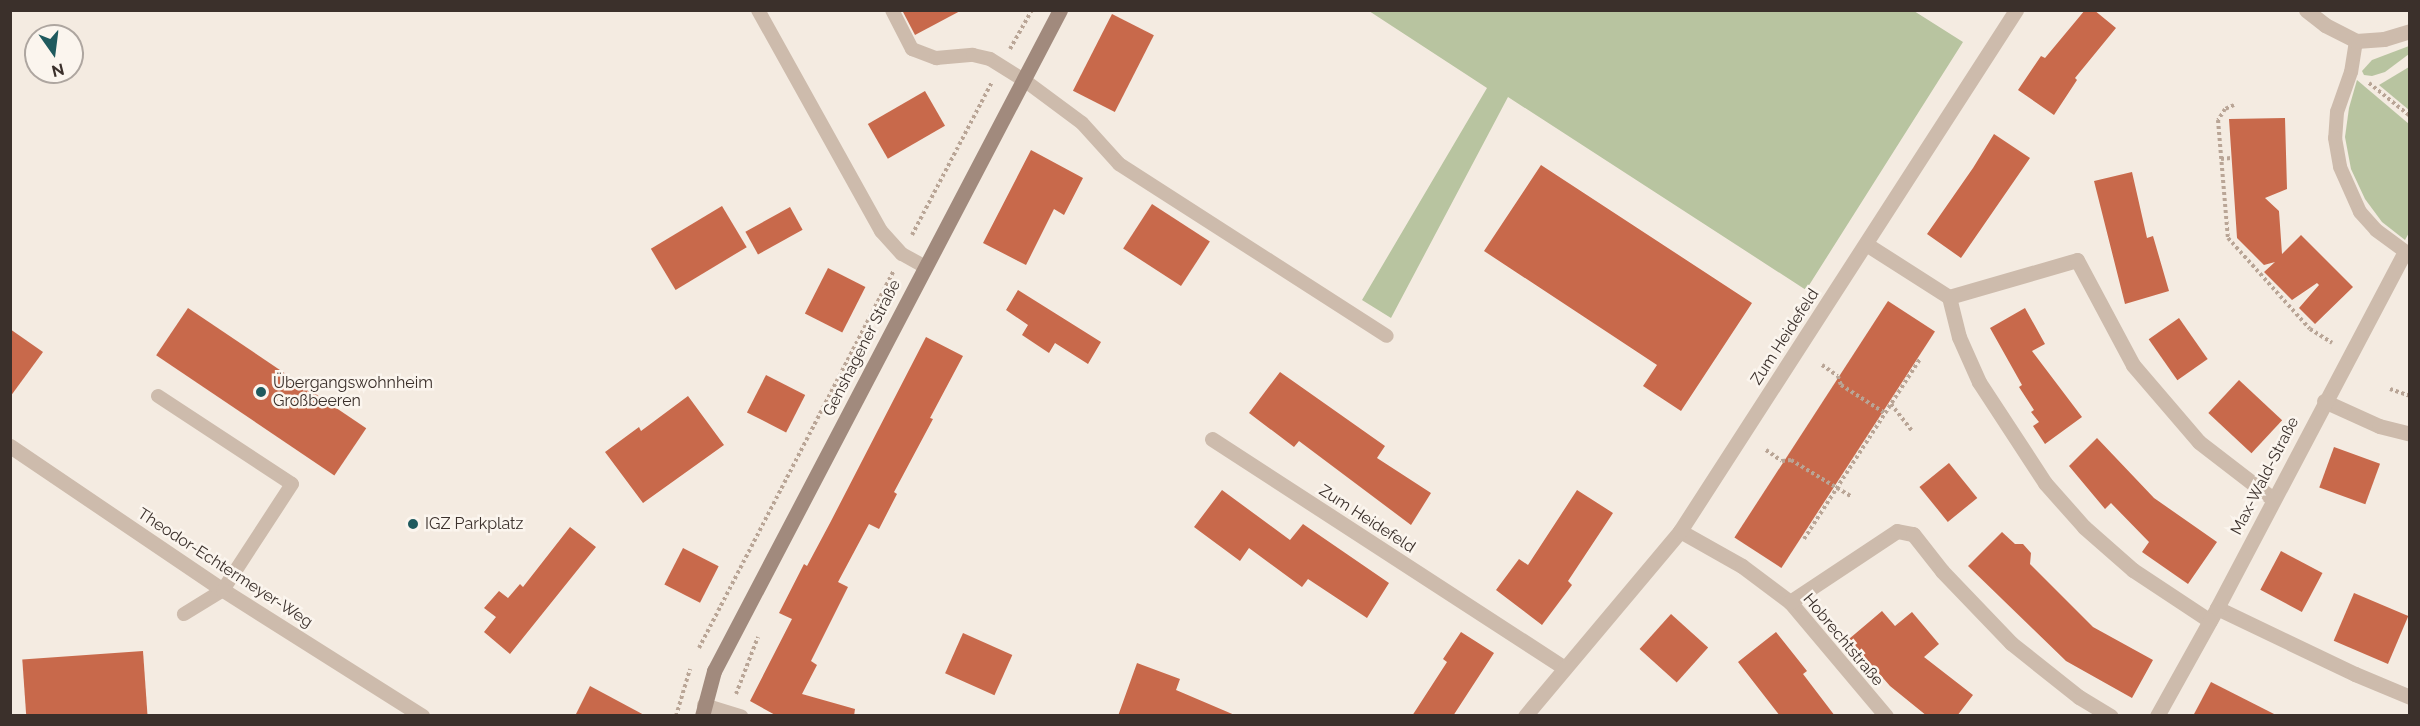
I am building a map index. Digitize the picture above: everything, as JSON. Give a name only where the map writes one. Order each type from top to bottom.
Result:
[{"type":"street","name":"Zum Heidefeld","points":[[1525,716],[1680,531],[2016,10]]},
{"type":"street","points":[[2306,10],[2325,25],[2356,41],[2384,39],[2409,31]]},
{"type":"street","name":"Genshagener Straße","points":[[703,710],[714,671],[924,266],[1024,80],[1057,12]]},
{"type":"street","points":[[1866,244],[1949,297],[1959,337],[1979,382],[2045,483],[2084,526],[2133,570],[2213,615],[2409,697]]},
{"type":"street","name":"Max-Wald-Straße","points":[[2157,716],[2213,615],[2324,401],[2407,254]]},
{"type":"street","points":[[1949,297],[2078,260],[2133,365],[2199,442],[2273,499]]},
{"type":"street","points":[[2324,401],[2379,426],[2409,434]]},
{"type":"street","name":"Zum Heidefeld","points":[[1212,439],[1564,668]]},
{"type":"street","name":"Theodor-Echtermeyer-Weg","points":[[10,446],[223,590],[422,716]]},
{"type":"street","name":"Hobrechtstraße","points":[[1680,531],[1742,566],[1790,602],[1886,716]]},
{"type":"street","points":[[1790,602],[1897,531],[1913,534],[1942,571],[2011,643],[2079,697],[2111,716]]},
{"type":"lane","points":[[758,10],[881,231],[902,254],[924,266]]},
{"type":"lane","points":[[892,10],[912,49],[936,58],[973,55],[990,59],[1024,80],[1082,123],[1119,164],[1387,336]]},
{"type":"lane","points":[[2356,41],[2351,72],[2337,112],[2336,138],[2340,167],[2360,212],[2376,230],[2407,254]]},
{"type":"lane","points":[[158,396],[292,484],[223,590],[184,614]]},
{"type":"lane","name":"Genshagener Straße","points":[[703,710],[741,716]]},
{"type":"path","points":[[695,657],[902,254],[1000,66],[1032,10]]},
{"type":"path","points":[[2366,81],[2409,117]]},
{"type":"path","points":[[2234,105],[2225,109],[2218,120],[2228,238],[2310,329],[2350,354]]},
{"type":"path","points":[[2222,159],[2232,158]]},
{"type":"path","points":[[2284,301],[2289,297]]},
{"type":"path","points":[[1804,539],[1920,359]]},
{"type":"path","points":[[1821,365],[1838,376],[1841,385],[1885,413]]},
{"type":"path","points":[[2390,389],[2409,396]]},
{"type":"path","points":[[1891,404],[1912,431]]},
{"type":"path","points":[[1766,450],[1782,461],[1791,460],[1852,497]]},
{"type":"path","points":[[676,716],[691,668]]},
{"type":"green space","points":[[1369,11],[1914,11],[1963,42],[1806,290],[1508,97],[1391,318],[1362,300],[1487,88]]},
{"type":"green space","points":[[2409,46],[2409,54],[2385,72],[2372,76],[2364,75],[2362,71],[2372,60]]},
{"type":"green space","points":[[2409,67],[2409,110],[2379,85]]},
{"type":"green space","points":[[2357,80],[2409,124],[2410,231],[2405,240],[2382,222],[2365,199],[2351,169],[2345,137],[2349,108]]},
{"type":"building","points":[[902,10],[962,10],[915,35]]},
{"type":"building","points":[[2085,10],[2094,10],[2116,28],[2075,78],[2077,80],[2054,115],[2018,90],[2041,56],[2045,58]]},
{"type":"building","points":[[1112,14],[1154,35],[1115,112],[1073,91]]},
{"type":"building","points":[[925,91],[945,126],[888,159],[868,124]]},
{"type":"building","points":[[2285,118],[2287,189],[2265,198],[2279,211],[2282,254],[2301,235],[2353,287],[2315,324],[2299,308],[2319,285],[2317,283],[2292,300],[2264,272],[2275,262],[2264,265],[2237,238],[2229,119]]},
{"type":"building","points":[[1994,134],[2030,158],[1961,258],[1927,234]]},
{"type":"building","points":[[1031,150],[1083,178],[1064,215],[1054,209],[1026,265],[983,243]]},
{"type":"building","points":[[1541,165],[1752,303],[1681,411],[1643,386],[1657,365],[1484,251]]},
{"type":"building","points":[[2132,172],[2147,238],[2153,236],[2169,291],[2125,304],[2094,181]]},
{"type":"building","points":[[1152,204],[1210,242],[1181,286],[1123,248]]},
{"type":"building","points":[[722,206],[747,247],[676,290],[651,249]]},
{"type":"building","points":[[790,207],[803,230],[758,254],[745,232]]},
{"type":"building","points":[[828,268],[865,287],[842,333],[805,313]]},
{"type":"building","points":[[1018,290],[1101,342],[1088,364],[1055,343],[1049,353],[1022,335],[1028,325],[1006,310]]},
{"type":"building","points":[[1888,301],[1935,331],[1781,568],[1734,538]]},
{"type":"building","name":"Übergangswohnheim Großbeeren","points":[[188,308],[366,428],[334,475],[156,355]]},
{"type":"building","points":[[2025,308],[2045,344],[2032,351],[2082,417],[2045,444],[2033,426],[2039,422],[2031,412],[2034,410],[2019,387],[2022,385],[1990,328]]},
{"type":"building","points":[[2179,318],[2208,359],[2177,380],[2149,339]]},
{"type":"building","points":[[10,329],[43,352],[10,397]]},
{"type":"building","points":[[926,337],[963,356],[894,492],[897,494],[879,529],[869,524],[838,582],[848,587],[811,661],[817,665],[802,694],[855,709],[854,716],[777,716],[750,701],[792,619],[779,613],[804,564],[807,566],[830,523]]},
{"type":"building","points":[[1280,372],[1385,446],[1377,458],[1431,493],[1411,525],[1299,441],[1294,447],[1249,413]]},
{"type":"building","points":[[766,375],[805,395],[786,432],[747,412]]},
{"type":"building","points":[[2239,380],[2282,420],[2251,453],[2208,413]]},
{"type":"building","points":[[688,396],[724,445],[643,503],[605,452],[639,427],[641,431]]},
{"type":"building","points":[[2097,438],[2154,498],[2217,542],[2188,584],[2142,552],[2149,542],[2111,503],[2105,509],[2069,466]]},
{"type":"building","points":[[2334,447],[2380,464],[2365,504],[2319,487]]},
{"type":"building","points":[[1949,463],[1977,498],[1948,522],[1919,487]]},
{"type":"building","points":[[1222,490],[1290,540],[1303,524],[1389,583],[1367,618],[1308,579],[1302,587],[1249,548],[1240,561],[1194,527]]},
{"type":"building","points":[[1577,490],[1613,513],[1568,581],[1572,585],[1542,625],[1496,590],[1519,559],[1528,565]]},
{"type":"building","points":[[570,527],[596,547],[510,654],[484,632],[496,617],[484,608],[499,591],[508,598],[520,584],[523,587]]},
{"type":"building","points":[[2002,532],[2015,544],[2023,544],[2031,553],[2030,564],[2093,627],[2153,660],[2132,698],[2066,661],[1968,566]]},
{"type":"building","points":[[683,548],[719,566],[700,603],[664,585]]},
{"type":"building","points":[[2281,551],[2322,573],[2302,612],[2260,590]]},
{"type":"building","points":[[2354,593],[2408,616],[2388,664],[2334,641]]},
{"type":"building","points":[[1882,611],[1895,626],[1912,612],[1939,644],[1924,657],[1973,695],[1957,716],[1927,716],[1890,686],[1849,639]]},
{"type":"building","points":[[1671,614],[1708,647],[1677,682],[1640,649]]},
{"type":"building","points":[[1461,632],[1494,653],[1453,716],[1412,716],[1447,662],[1443,659]]},
{"type":"building","points":[[1776,632],[1807,671],[1803,674],[1835,716],[1780,716],[1738,662]]},
{"type":"building","points":[[963,633],[1012,655],[994,695],[945,673]]},
{"type":"building","points":[[143,651],[148,716],[26,716],[22,659]]},
{"type":"building","points":[[1137,663],[1180,679],[1176,690],[1237,716],[1118,716]]},
{"type":"building","points":[[2211,682],[2278,716],[2193,716]]},
{"type":"building","points":[[590,686],[646,716],[575,716]]},
{"type":"place","name":"Übergangswohnheim Großbeeren","points":[[261,392]]},
{"type":"place","name":"IGZ Parkplatz","points":[[413,524]]}]
